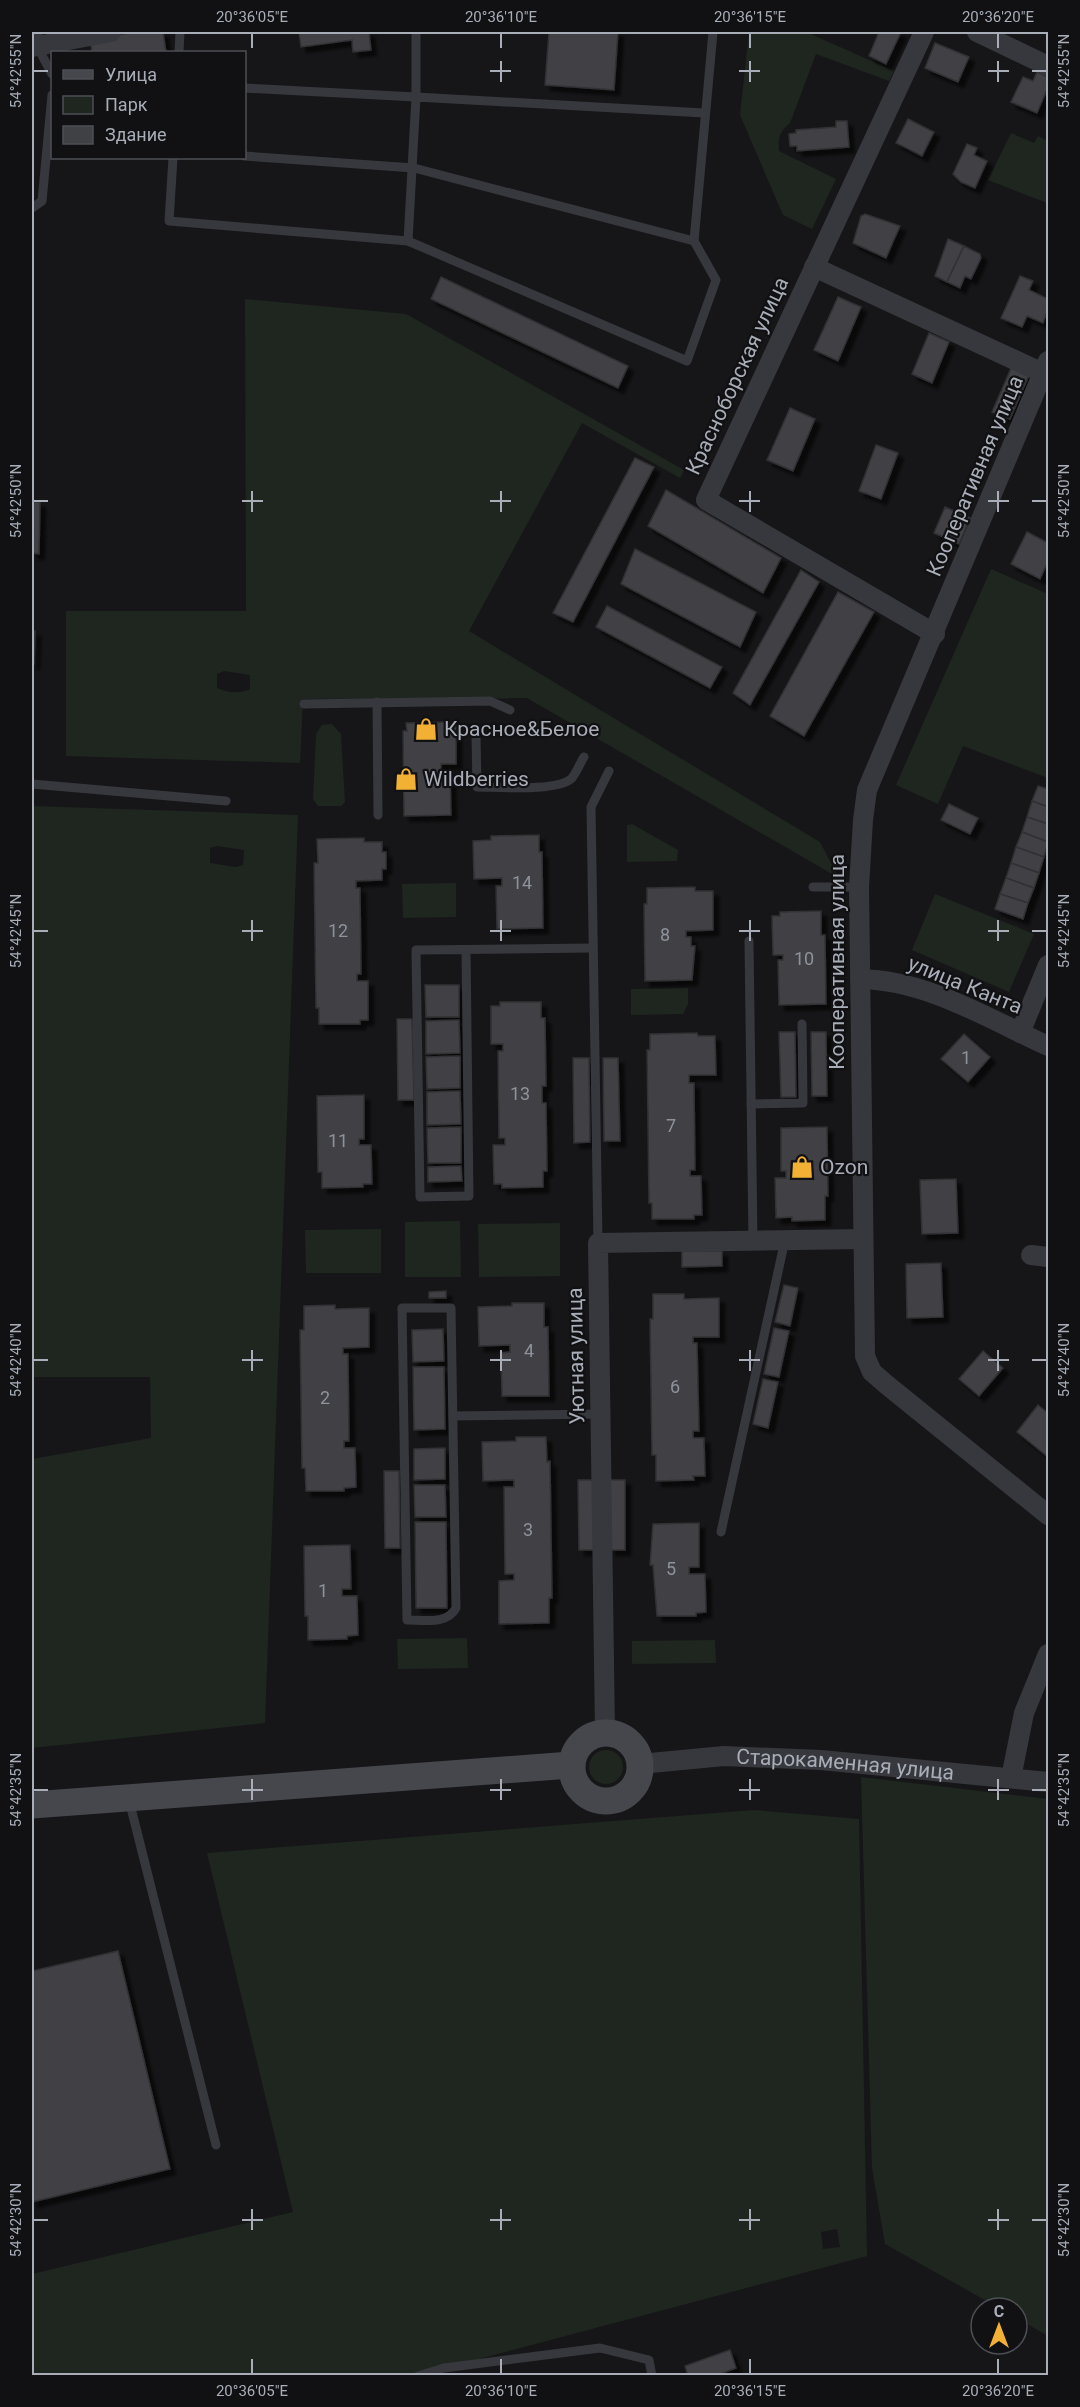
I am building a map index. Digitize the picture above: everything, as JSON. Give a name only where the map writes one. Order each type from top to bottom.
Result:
[{"type":"street","points":[[36,42],[111,32]]},
{"type":"street","name":"Красноборская улица","points":[[924,32],[706,500],[935,634]]},
{"type":"street","points":[[976,32],[1048,66]]},
{"type":"street","points":[[814,267],[1046,367]]},
{"type":"street","name":"Кооперативная улица","points":[[1046,367],[935,634],[867,790],[859,887],[865,1356],[872,1372],[1048,1515]]},
{"type":"street","points":[[1020,1033],[1048,965]]},
{"type":"street","name":"улица Канта","points":[[860,979],[887,980],[916,986],[1048,1046]]},
{"type":"street","points":[[598,1243],[864,1239]]},
{"type":"street","name":"Уютная улица","points":[[598,1243],[605,1733]]},
{"type":"street","points":[[1011,1778],[1024,1713],[1048,1654]]},
{"type":"street","points":[[605,1733],[628,1741],[636,1751],[640,1764],[639,1778],[632,1790],[622,1798],[609,1802],[596,1800],[584,1794],[575,1784],[571,1765],[575,1751],[584,1741],[605,1733]]},
{"type":"street","name":"Старокаменная улица","points":[[640,1764],[724,1756],[821,1760],[1048,1782]]},
{"type":"street","points":[[32,1805],[571,1765]]},
{"type":"lane","points":[[179,51],[180,32]]},
{"type":"lane","points":[[408,242],[414,168],[416,32]]},
{"type":"lane","points":[[173,159],[169,221],[408,242],[687,361],[716,280],[694,242],[713,32]]},
{"type":"lane","points":[[36,42],[51,72]]},
{"type":"lane","points":[[246,88],[704,113]]},
{"type":"lane","points":[[32,208],[42,201],[51,106]]},
{"type":"lane","points":[[246,156],[414,168],[694,242]]},
{"type":"lane","points":[[304,704],[490,701],[510,710]]},
{"type":"lane","points":[[377,702],[378,815]]},
{"type":"lane","points":[[476,735],[477,788],[550,786],[564,783],[571,779],[584,757]]},
{"type":"lane","points":[[598,1243],[591,807],[609,771]]},
{"type":"lane","points":[[32,784],[226,801]]},
{"type":"lane","points":[[813,887],[859,887]]},
{"type":"lane","points":[[749,941],[753,1241]]},
{"type":"lane","points":[[465,950],[469,1196],[420,1197],[416,951],[465,950],[593,948]]},
{"type":"lane","points":[[751,1104],[804,1103],[802,1024]]},
{"type":"lane","points":[[721,1532],[785,1240]]},
{"type":"lane","points":[[402,1308],[451,1308],[453,1416],[456,1608],[444,1619],[407,1620],[402,1308]]},
{"type":"lane","points":[[453,1416],[601,1414]]},
{"type":"lane","points":[[128,1798],[216,2145]]},
{"type":"lane","points":[[417,2376],[444,2368],[600,2348],[649,2361],[652,2376]]},
{"type":"green space","points":[[749,32],[806,32],[894,71],[889,81],[816,54],[790,123],[781,132],[779,142],[779,151],[836,179],[812,229],[783,215],[740,115]]},
{"type":"green space","points":[[1011,133],[1034,143],[1038,136],[1048,141],[1047,203],[988,180]]},
{"type":"green space","points":[[245,299],[406,314],[684,470],[680,478],[582,423],[469,631],[820,842],[839,878],[527,698],[303,699],[300,763],[66,756],[66,611],[246,611]],"holes":[[[224,671],[250,675],[250,689],[246,691],[234,692],[217,688],[217,674]]]},
{"type":"green space","points":[[991,569],[1048,594],[1048,778],[963,746],[938,804],[896,785]]},
{"type":"green space","points":[[332,724],[341,734],[345,802],[341,806],[318,806],[313,799],[316,734],[322,725]]},
{"type":"green space","points":[[32,806],[298,815],[265,1723],[32,1748],[32,1459],[151,1438],[150,1377],[32,1377]],"holes":[[[217,846],[244,850],[243,865],[236,867],[210,863],[210,848]]]},
{"type":"green space","points":[[632,824],[678,850],[677,861],[627,862],[627,825]]},
{"type":"green space","points":[[456,883],[456,917],[403,918],[402,884]]},
{"type":"green space","points":[[935,894],[1034,934],[1009,992],[912,950]]},
{"type":"green space","points":[[688,988],[688,1004],[683,1014],[631,1015],[631,989]]},
{"type":"green space","points":[[460,1221],[461,1277],[405,1277],[405,1222]]},
{"type":"green space","points":[[560,1223],[560,1276],[479,1277],[478,1224]]},
{"type":"green space","points":[[381,1229],[381,1273],[306,1273],[305,1230]]},
{"type":"green space","points":[[467,1638],[468,1668],[398,1669],[397,1639]]},
{"type":"green space","points":[[715,1640],[716,1663],[632,1664],[632,1641]]},
{"type":"green space","points":[[606,1750],[618,1755],[623,1767],[618,1779],[606,1784],[594,1779],[589,1767],[594,1755]]},
{"type":"green space","points":[[861,1777],[1048,1799],[1048,2336],[1029,2325],[1029,2296],[978,2296],[885,2244],[872,2168]]},
{"type":"green space","points":[[754,1810],[859,1819],[867,2256],[415,2376],[32,2375],[32,2274],[293,2212],[207,1853]],"holes":[[[837,2229],[840,2247],[823,2249],[821,2232]]]},
{"type":"building","points":[[139,32],[163,32],[166,51],[92,51],[90,38]]},
{"type":"building","points":[[299,32],[369,32],[371,50],[353,52],[352,40],[301,47]]},
{"type":"building","points":[[549,32],[618,32],[614,90],[545,85]]},
{"type":"building","points":[[879,32],[901,32],[886,64],[869,56]]},
{"type":"building","points":[[935,43],[969,57],[958,82],[925,68]]},
{"type":"building","points":[[1037,72],[1048,77],[1048,87],[1037,113],[1011,102],[1023,77],[1033,81]]},
{"type":"building","points":[[908,119],[934,132],[922,156],[896,143]]},
{"type":"building","points":[[836,121],[847,121],[849,147],[797,151],[797,146],[790,146],[789,134],[796,133],[796,130],[836,127]]},
{"type":"building","points":[[967,144],[977,148],[974,155],[987,161],[975,188],[961,182],[953,174]]},
{"type":"building","points":[[865,214],[900,226],[886,258],[853,243],[861,216]]},
{"type":"building","points":[[948,239],[964,246],[947,282],[935,276]]},
{"type":"building","points":[[964,246],[980,254],[981,258],[971,279],[965,276],[960,288],[947,282]]},
{"type":"building","points":[[1020,276],[1033,281],[1029,290],[1048,299],[1048,309],[1043,323],[1027,316],[1022,327],[1001,318]]},
{"type":"building","points":[[441,277],[628,366],[618,388],[431,299]]},
{"type":"building","points":[[838,297],[861,307],[838,361],[814,350]]},
{"type":"building","points":[[929,333],[949,342],[932,383],[912,374]]},
{"type":"building","points":[[1012,366],[1030,373],[1010,419],[992,412]]},
{"type":"building","points":[[790,408],[815,419],[793,471],[767,460]]},
{"type":"building","points":[[876,445],[898,453],[881,499],[859,491]]},
{"type":"building","points":[[635,458],[654,467],[573,622],[553,613]]},
{"type":"building","points":[[666,490],[781,558],[763,593],[648,526]]},
{"type":"building","points":[[32,502],[40,502],[39,554],[32,553]]},
{"type":"building","points":[[945,507],[970,518],[959,544],[934,533]]},
{"type":"building","points":[[1027,532],[1048,543],[1048,561],[1040,579],[1011,564]]},
{"type":"building","points":[[635,549],[756,612],[740,647],[621,584]]},
{"type":"building","points":[[801,570],[819,582],[750,705],[733,693]]},
{"type":"building","points":[[838,592],[874,612],[804,736],[770,716]]},
{"type":"building","points":[[607,606],[722,667],[710,688],[596,627]]},
{"type":"building","points":[[32,631],[35,631],[34,664],[32,664]]},
{"type":"building","points":[[448,722],[448,726],[456,726],[456,764],[441,764],[441,773],[450,773],[451,815],[404,816],[403,731],[407,731],[406,723]]},
{"type":"building","points":[[1038,786],[1048,789],[1048,807],[1032,801]]},
{"type":"building","points":[[1032,801],[1048,807],[1048,824],[1027,817]]},
{"type":"building","points":[[949,804],[978,818],[970,834],[941,820]]},
{"type":"building","points":[[1027,817],[1048,824],[1048,842],[1022,832]]},
{"type":"building","points":[[1022,832],[1048,842],[1044,857],[1016,847]]},
{"type":"building","points":[[539,835],[539,852],[542,852],[543,928],[497,929],[496,886],[502,886],[502,878],[474,879],[473,841],[491,840],[491,836]]},
{"type":"building","points":[[364,838],[364,842],[382,842],[382,852],[386,852],[386,869],[382,869],[382,880],[356,881],[356,888],[360,888],[361,974],[357,974],[357,981],[368,981],[368,1020],[360,1020],[360,1024],[319,1024],[319,1008],[316,1008],[314,863],[318,863],[317,839]]},
{"type":"building","points":[[1016,847],[1044,857],[1039,873],[1011,863]]},
{"type":"building","points":[[1011,863],[1039,873],[1034,888],[1006,878]]},
{"type":"building","points":[[1006,878],[1034,888],[1028,903],[1000,894]]},
{"type":"building","points":[[695,887],[695,891],[713,891],[713,930],[686,931],[686,937],[691,937],[691,946],[695,946],[692,980],[645,981],[644,904],[647,904],[647,888]]},
{"type":"building","points":[[1000,894],[1028,903],[1023,919],[995,909]]},
{"type":"building","points":[[821,911],[821,935],[825,935],[826,1004],[779,1005],[778,960],[783,960],[783,955],[773,955],[772,916],[780,916],[780,912]]},
{"type":"building","points":[[425,985],[459,985],[459,1017],[426,1017]]},
{"type":"building","points":[[500,1002],[541,1002],[541,1018],[545,1018],[546,1086],[542,1086],[542,1103],[546,1103],[547,1171],[543,1171],[543,1187],[502,1188],[502,1184],[494,1184],[493,1145],[505,1145],[505,1138],[499,1138],[498,1051],[503,1051],[503,1044],[491,1044],[491,1006],[500,1006]]},
{"type":"building","points":[[397,1019],[412,1019],[414,1100],[398,1100]]},
{"type":"building","points":[[459,1020],[460,1053],[426,1054],[426,1021]]},
{"type":"building","points":[[779,1032],[795,1032],[796,1097],[781,1097]]},
{"type":"building","points":[[811,1032],[826,1032],[827,1096],[812,1096]]},
{"type":"building","points":[[697,1033],[698,1036],[715,1036],[716,1075],[689,1075],[689,1083],[694,1083],[695,1170],[690,1170],[690,1176],[701,1176],[702,1215],[694,1215],[694,1219],[652,1219],[652,1203],[649,1203],[647,1050],[650,1050],[650,1034]]},
{"type":"building","points":[[964,1034],[990,1057],[968,1082],[941,1059]]},
{"type":"building","points":[[460,1056],[460,1088],[427,1089],[426,1057]]},
{"type":"building","points":[[573,1058],[589,1058],[590,1142],[574,1143]]},
{"type":"building","points":[[603,1058],[618,1058],[620,1141],[604,1141]]},
{"type":"building","points":[[460,1091],[461,1124],[427,1125],[427,1092]]},
{"type":"building","points":[[364,1095],[364,1139],[359,1139],[359,1145],[371,1145],[372,1184],[363,1184],[363,1187],[322,1188],[322,1172],[318,1172],[317,1096]]},
{"type":"building","points":[[461,1127],[461,1163],[428,1163],[427,1128]]},
{"type":"building","points":[[827,1127],[828,1196],[825,1196],[825,1220],[792,1221],[792,1217],[776,1218],[775,1178],[786,1178],[786,1171],[781,1171],[781,1128]]},
{"type":"building","points":[[461,1166],[462,1181],[428,1182],[428,1167]]},
{"type":"building","points":[[956,1179],[958,1233],[922,1234],[920,1180]]},
{"type":"building","points":[[682,1251],[722,1251],[722,1266],[682,1267]]},
{"type":"building","points":[[941,1263],[943,1317],[907,1318],[906,1264]]},
{"type":"building","points":[[784,1285],[798,1288],[790,1326],[775,1322]]},
{"type":"building","points":[[446,1291],[446,1298],[429,1298],[429,1292]]},
{"type":"building","points":[[653,1294],[684,1294],[684,1299],[719,1298],[719,1337],[693,1337],[693,1343],[697,1343],[699,1431],[693,1431],[693,1438],[704,1438],[705,1476],[693,1476],[694,1480],[656,1481],[656,1455],[652,1455],[650,1319],[653,1319]]},
{"type":"building","points":[[512,1303],[544,1303],[544,1327],[548,1327],[549,1396],[502,1396],[501,1353],[510,1352],[510,1345],[479,1346],[478,1307],[512,1306]]},
{"type":"building","points":[[335,1305],[335,1309],[369,1308],[369,1347],[343,1348],[343,1354],[348,1354],[349,1441],[344,1441],[344,1448],[355,1448],[356,1487],[344,1488],[344,1491],[306,1491],[305,1468],[302,1468],[300,1330],[304,1330],[304,1306]]},
{"type":"building","points":[[774,1328],[789,1331],[779,1377],[764,1374]]},
{"type":"building","points":[[443,1329],[444,1361],[413,1362],[412,1330]]},
{"type":"building","points":[[983,1351],[1003,1368],[979,1396],[959,1379]]},
{"type":"building","points":[[413,1367],[444,1367],[445,1429],[414,1430]]},
{"type":"building","points":[[763,1379],[778,1382],[768,1428],[753,1424]]},
{"type":"building","points":[[1038,1405],[1048,1413],[1048,1457],[1017,1432]]},
{"type":"building","points":[[516,1437],[546,1437],[547,1462],[550,1461],[552,1598],[549,1598],[549,1623],[499,1624],[499,1581],[514,1580],[514,1574],[505,1574],[504,1487],[514,1487],[514,1480],[483,1481],[482,1442],[516,1441]]},
{"type":"building","points":[[445,1448],[445,1479],[414,1480],[414,1449]]},
{"type":"building","points":[[384,1471],[399,1471],[400,1548],[385,1548]]},
{"type":"building","points":[[578,1480],[594,1480],[595,1550],[579,1550]]},
{"type":"building","points":[[609,1480],[625,1480],[625,1550],[610,1550]]},
{"type":"building","points":[[414,1485],[445,1485],[446,1517],[415,1517]]},
{"type":"building","points":[[415,1522],[446,1522],[447,1608],[416,1608]]},
{"type":"building","points":[[699,1523],[699,1567],[689,1567],[689,1574],[705,1574],[706,1612],[696,1613],[696,1616],[657,1616],[653,1565],[650,1565],[653,1524]]},
{"type":"building","points":[[350,1545],[351,1589],[342,1589],[342,1596],[357,1596],[358,1635],[347,1636],[347,1639],[308,1640],[308,1616],[305,1616],[304,1546]]},
{"type":"building","points":[[118,1951],[170,2169],[32,2202],[32,1971]]},
{"type":"building","points":[[730,2350],[736,2368],[715,2376],[688,2376],[685,2366]]},
{"type":"place","name":"Красное&Белое","points":[[426,729]]},
{"type":"place","name":"Wildberries","points":[[406,779]]},
{"type":"place","name":"Ozon","points":[[802,1167]]}]
